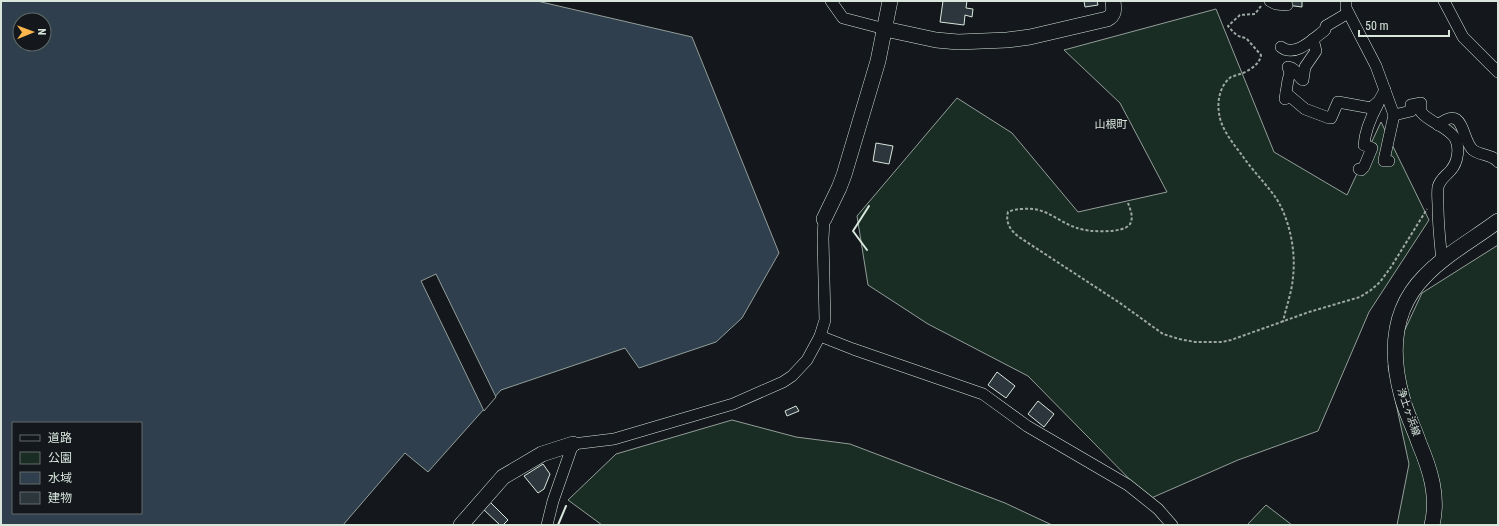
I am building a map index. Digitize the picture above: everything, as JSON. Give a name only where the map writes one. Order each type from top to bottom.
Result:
[{"type":"street","points":[[831,1],[843,18],[885,29],[958,42],[1030,37],[1107,20],[1114,12],[1113,1]]},
{"type":"street","points":[[461,525],[503,477],[542,454],[573,444],[614,439],[733,404],[783,382],[792,376],[806,360],[820,336],[825,320],[824,219],[844,175],[878,61],[890,1]]},
{"type":"street","points":[[1270,1],[1276,4],[1287,5]]},
{"type":"street","points":[[1346,1],[1348,13],[1376,66],[1394,115],[1384,162],[1389,161]]},
{"type":"street","points":[[1444,1],[1463,36],[1498,72]]},
{"type":"street","points":[[1281,47],[1285,50],[1295,51],[1325,30],[1326,26],[1348,13]]},
{"type":"street","points":[[1313,39],[1316,51],[1305,67],[1303,80],[1296,70],[1288,67],[1290,73],[1286,97],[1305,109],[1329,118],[1331,118],[1338,102],[1371,108],[1378,103]]},
{"type":"street","points":[[1358,169],[1361,170],[1364,167],[1372,148],[1364,145],[1365,140],[1372,116],[1385,90]]},
{"type":"street","points":[[1394,115],[1411,111],[1411,105],[1420,103],[1421,112],[1425,117],[1448,131],[1455,139],[1458,152],[1456,160],[1452,170],[1440,181],[1438,187],[1438,224],[1442,261]]},
{"type":"street","points":[[1438,125],[1448,118],[1455,119],[1460,123],[1472,150],[1495,158],[1498,162]]},
{"type":"street","name":"浄土ヶ浜線","points":[[1432,525],[1434,516],[1434,487],[1425,457],[1402,398],[1395,362],[1396,331],[1402,308],[1412,291],[1426,275],[1442,261],[1498,221]]},
{"type":"street","points":[[820,336],[983,394],[1027,426],[1128,485],[1158,509],[1172,525]]},
{"type":"street","points":[[547,525],[553,501],[573,444]]},
{"type":"path","points":[[1265,1],[1255,14],[1240,15],[1228,26],[1235,34],[1246,38],[1261,54],[1260,59],[1256,64],[1244,72],[1231,77],[1224,86],[1220,93],[1219,112],[1222,123],[1231,140],[1276,199],[1285,217],[1292,249],[1294,272],[1283,322]]},
{"type":"path","points":[[1128,203],[1132,220],[1127,228],[1118,230],[1085,230],[1077,228],[1047,212],[1026,208],[1011,210],[1008,212],[1007,222],[1013,232],[1019,237],[1120,303],[1155,329],[1168,336],[1195,342],[1222,342],[1251,334],[1360,297],[1371,290],[1380,282],[1391,267],[1423,214],[1438,196]]},
{"type":"green space","points":[[1216,9],[1274,152],[1347,195],[1381,122],[1429,220],[1369,312],[1318,431],[1238,460],[1149,499],[1028,376],[928,324],[868,285],[857,216],[957,98],[1012,133],[1078,212],[1167,192],[1120,103],[1064,50]]},
{"type":"green space","points":[[1498,245],[1498,525],[1397,525],[1409,464],[1388,366],[1422,293]]},
{"type":"green space","points":[[732,420],[796,437],[850,444],[1005,503],[1052,525],[602,525],[568,500],[616,454]]},
{"type":"green space","points":[[1266,505],[1292,525],[1247,525]]},
{"type":"water","points":[[1,1],[537,1],[692,37],[779,253],[742,318],[716,342],[639,368],[625,348],[501,390],[428,472],[405,453],[343,525],[1,525]]},
{"type":"pier","points":[[436,274],[496,397],[484,411],[421,281]]},
{"type":"building","points":[[943,1],[967,1],[966,8],[973,9],[972,17],[965,15],[964,25],[940,22]]},
{"type":"building","points":[[1084,1],[1097,1],[1098,5],[1085,7]]},
{"type":"building","points":[[1287,1],[1302,1],[1302,7],[1287,5]]},
{"type":"building","points":[[876,143],[893,146],[889,164],[873,161]]},
{"type":"building","points":[[997,372],[1015,386],[1006,398],[988,385]]},
{"type":"building","points":[[1038,401],[1054,414],[1044,427],[1028,414]]},
{"type":"building","points":[[796,406],[799,411],[787,416],[785,411]]},
{"type":"building","points":[[543,464],[550,474],[544,489],[538,493],[524,476]]},
{"type":"building","points":[[489,501],[508,520],[503,525],[500,525],[482,508]]},
{"type":"wall","points":[[867,250],[853,231],[869,206]]},
{"type":"wall","points":[[558,525],[566,506]]},
{"type":"district","name":"山根町","points":[[1111,124]]}]
